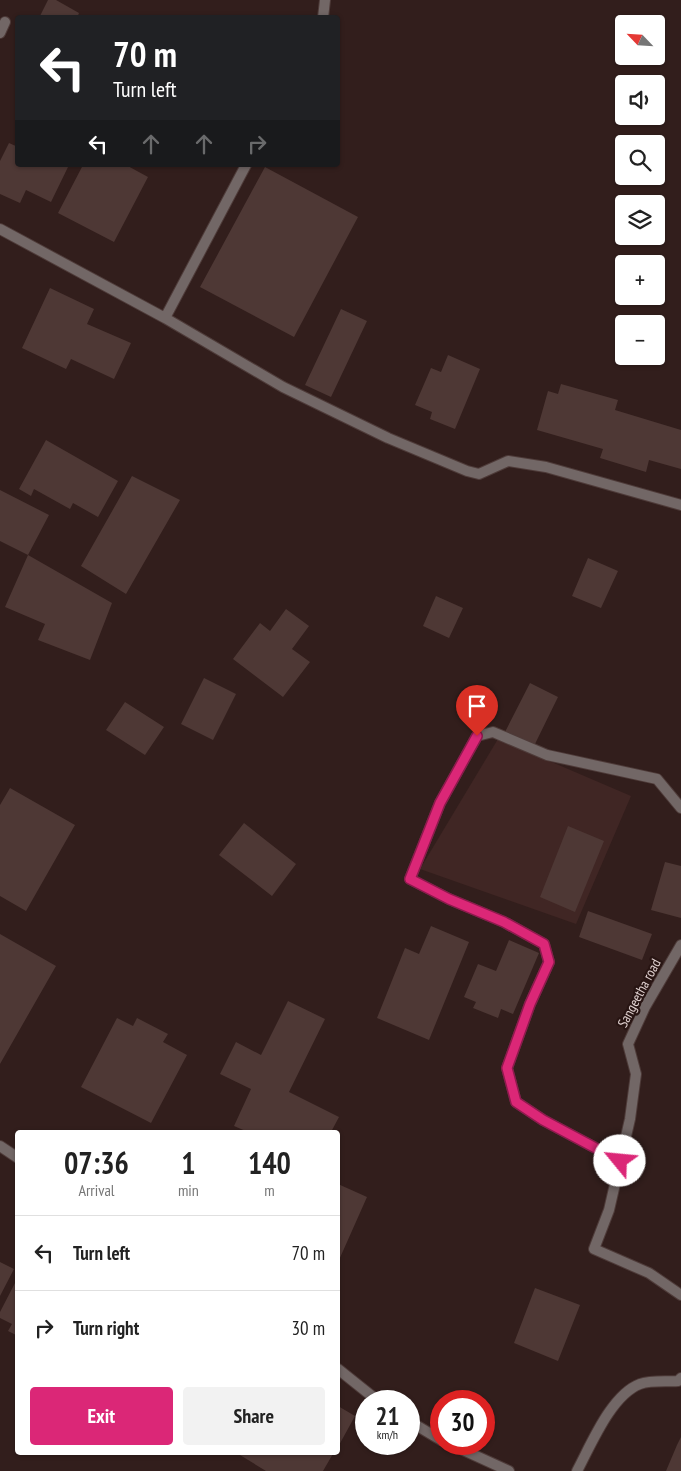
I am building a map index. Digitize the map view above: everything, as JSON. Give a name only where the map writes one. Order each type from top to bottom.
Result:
[{"type":"street","points":[[323,15],[325,0]]},
{"type":"street","points":[[0,32],[5,22]]},
{"type":"street","points":[[165,318],[245,167]]},
{"type":"street","points":[[0,229],[165,318],[283,387],[388,438],[467,471],[479,474],[508,461],[546,467],[681,505]]},
{"type":"street","points":[[620,1161],[543,1120],[516,1102],[507,1068],[530,1004],[549,962],[544,944],[504,922],[449,899],[410,879],[440,803],[477,736],[493,732],[547,755],[657,779],[681,808]]},
{"type":"street","name":"Sangeetha road","points":[[681,945],[646,1007],[628,1044],[636,1074],[630,1119],[609,1210],[594,1249],[649,1273],[681,1295]]},
{"type":"street","points":[[0,1146],[15,1156]]},
{"type":"street","points":[[340,1371],[364,1390]]},
{"type":"street","points":[[578,1471],[610,1411],[626,1393],[639,1384],[678,1382],[681,1378]]},
{"type":"street","points":[[474,1455],[508,1471]]},
{"type":"shaded area","points":[[498,739],[631,796],[576,924],[420,869]]},
{"type":"building","points":[[48,0],[56,0],[79,13],[78,15],[40,15]]},
{"type":"building","points":[[9,143],[15,146],[15,167],[68,167],[51,202],[26,190],[20,203],[0,194],[0,161]]},
{"type":"building","points":[[82,167],[130,167],[148,177],[114,242],[58,213]]},
{"type":"building","points":[[265,167],[358,217],[294,337],[200,287]]},
{"type":"building","points":[[50,288],[94,309],[87,324],[131,343],[114,379],[71,359],[66,369],[22,348]]},
{"type":"building","points":[[341,309],[367,321],[331,397],[305,385]]},
{"type":"building","points":[[448,355],[480,369],[455,429],[430,419],[432,412],[415,405],[431,368],[441,372]]},
{"type":"building","points":[[561,384],[618,400],[615,410],[681,430],[681,469],[649,460],[646,472],[600,458],[603,449],[537,430],[548,391],[558,394]]},
{"type":"building","points":[[46,440],[118,481],[98,517],[73,503],[70,509],[34,489],[31,496],[19,489]]},
{"type":"building","points":[[132,476],[180,500],[126,594],[81,566]]},
{"type":"building","points":[[0,490],[49,515],[28,555],[0,541]]},
{"type":"building","points":[[28,555],[112,603],[90,660],[38,640],[45,624],[5,607]]},
{"type":"building","points":[[588,558],[618,571],[601,608],[572,596]]},
{"type":"building","points":[[436,596],[463,608],[449,638],[423,626]]},
{"type":"building","points":[[286,609],[309,626],[292,649],[310,662],[283,697],[233,659],[260,623],[270,631]]},
{"type":"building","points":[[204,678],[236,694],[213,740],[181,724]]},
{"type":"building","points":[[530,683],[558,697],[534,746],[505,732]]},
{"type":"building","points":[[125,702],[164,727],[145,755],[106,730]]},
{"type":"building","points":[[10,788],[75,825],[26,911],[0,896],[0,805]]},
{"type":"building","points":[[244,823],[296,864],[272,896],[219,855]]},
{"type":"building","points":[[568,826],[604,841],[575,912],[540,897]]},
{"type":"building","points":[[665,862],[681,866],[681,918],[651,910]]},
{"type":"building","points":[[588,911],[652,934],[642,960],[579,937]]},
{"type":"building","points":[[431,926],[469,942],[429,1040],[377,1018],[405,948],[419,954]]},
{"type":"building","points":[[0,934],[56,966],[0,1064]]},
{"type":"building","points":[[509,940],[539,953],[513,1014],[501,1009],[498,1018],[473,1008],[476,1002],[464,997],[478,964],[496,971]]},
{"type":"building","points":[[288,1001],[325,1019],[289,1092],[339,1117],[332,1130],[243,1130],[234,1126],[251,1089],[220,1074],[236,1042],[261,1055]]},
{"type":"building","points":[[117,1018],[133,1026],[137,1018],[168,1034],[163,1042],[187,1055],[151,1123],[81,1087]]},
{"type":"building","points":[[340,1185],[367,1197],[340,1258]]},
{"type":"building","points":[[0,1262],[14,1269],[0,1296]]},
{"type":"building","points":[[15,1283],[15,1334],[8,1331],[12,1324],[0,1318],[0,1312]]},
{"type":"building","points":[[535,1288],[580,1305],[558,1361],[514,1343]]},
{"type":"building","points":[[340,1407],[355,1416],[340,1443]]},
{"type":"building","points":[[681,1437],[681,1471],[666,1471],[677,1445]]},
{"type":"building","points":[[240,1455],[332,1455],[323,1471],[266,1471]]},
{"type":"route","points":[[477,736],[440,803],[410,879],[449,899],[504,922],[544,944],[549,962],[530,1004],[507,1068],[516,1102],[543,1120],[620,1161]]}]
